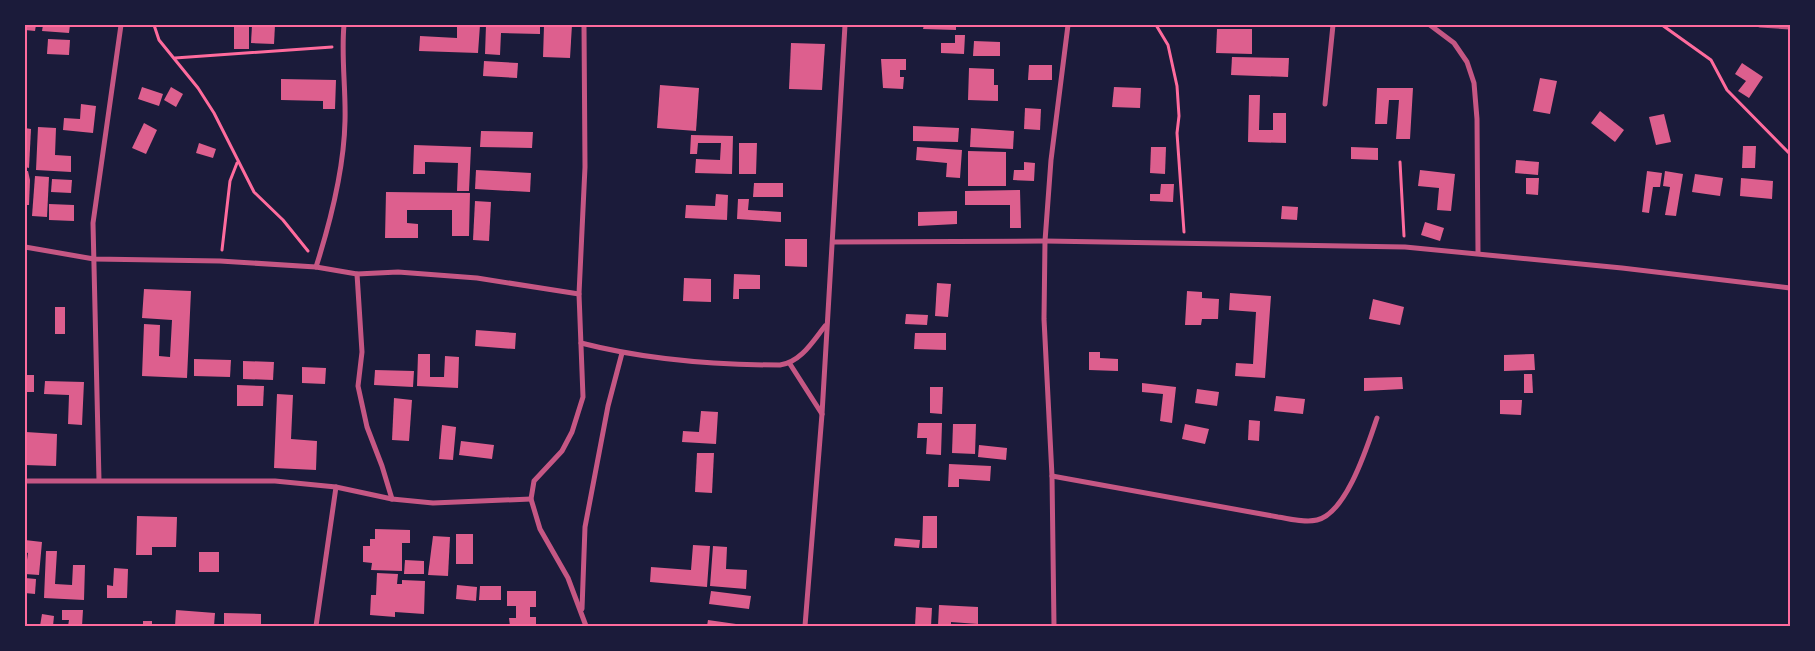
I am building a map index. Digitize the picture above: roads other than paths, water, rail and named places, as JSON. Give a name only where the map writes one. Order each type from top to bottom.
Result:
[{"type":"street","points":[[99,480],[94,223],[121,25]]},
{"type":"street","points":[[316,267],[329,228],[345,121],[342,46],[344,25]]},
{"type":"street","points":[[584,25],[585,167],[579,294],[583,397],[572,432],[562,450],[534,480],[532,499],[540,529],[568,578],[586,626]]},
{"type":"street","points":[[805,626],[822,414],[845,25]]},
{"type":"street","points":[[1054,626],[1052,476],[1044,319],[1045,242],[1051,160],[1068,25]]},
{"type":"street","points":[[1325,104],[1333,25]]},
{"type":"street","points":[[1430,25],[1454,43],[1468,62],[1474,83],[1477,119],[1478,253]]},
{"type":"street","points":[[1760,25],[1790,27]]},
{"type":"street","points":[[833,242],[1185,243],[1405,247],[1478,253],[1790,288]]},
{"type":"street","points":[[25,247],[94,259],[220,261],[316,267],[357,274],[398,272],[477,278],[579,294]]},
{"type":"street","points":[[357,274],[362,352],[358,374],[359,394],[366,427],[382,466],[392,499]]},
{"type":"street","points":[[581,343],[622,353],[693,362],[750,365],[790,364],[806,349],[826,325]]},
{"type":"street","points":[[582,612],[585,527],[608,406],[622,353]]},
{"type":"street","points":[[790,364],[822,414]]},
{"type":"street","points":[[1052,476],[1278,517],[1304,521],[1318,520],[1336,508],[1348,489],[1362,461],[1377,418]]},
{"type":"street","points":[[25,481],[275,481],[336,487],[392,499],[433,503],[532,499]]},
{"type":"street","points":[[316,626],[336,487]]}]
